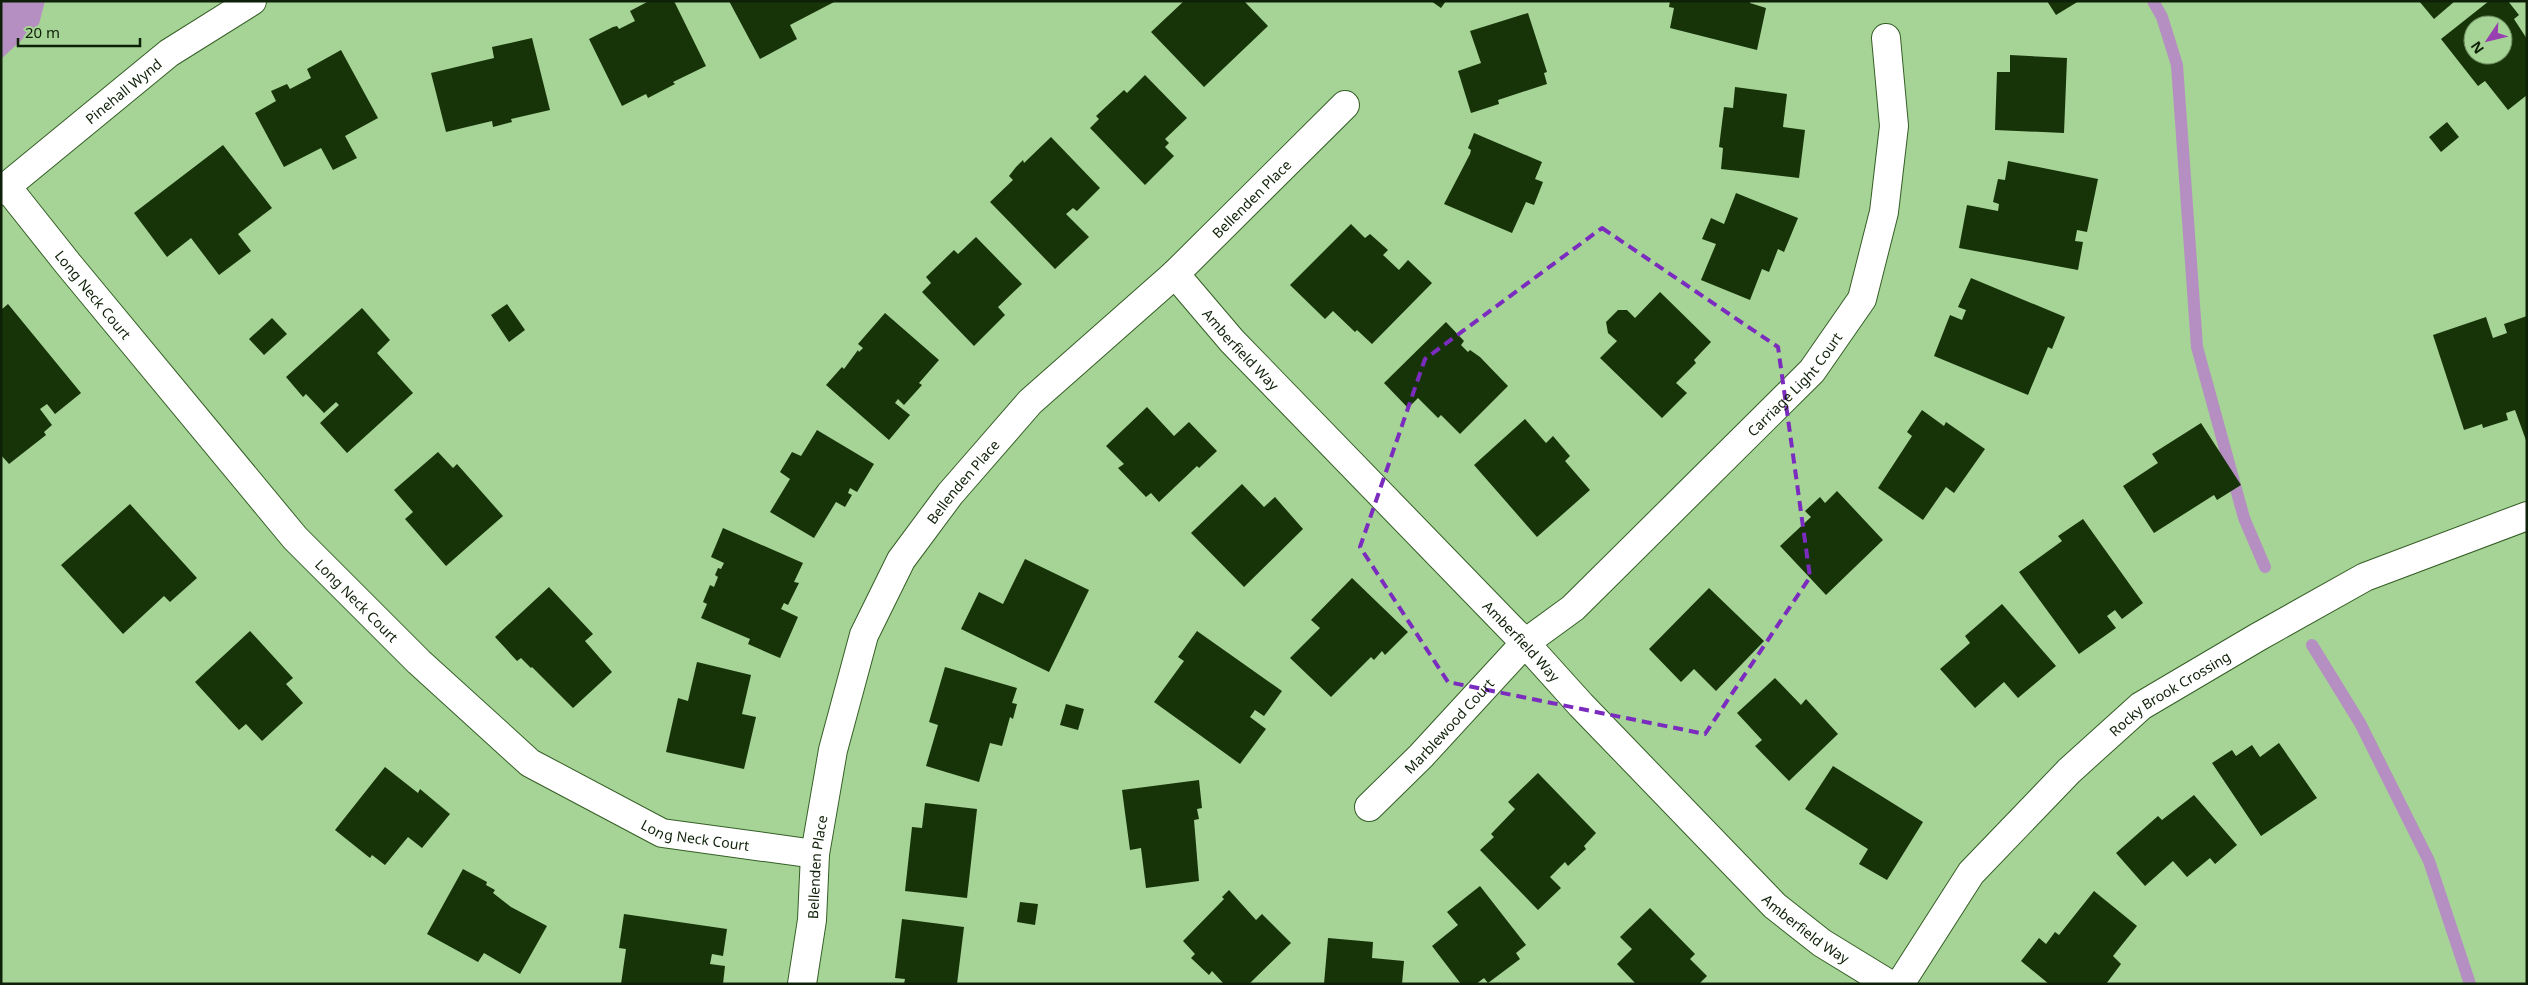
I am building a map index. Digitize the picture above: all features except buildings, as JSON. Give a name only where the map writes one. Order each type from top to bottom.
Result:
[{"type":"street","name":"Pinehall Wynd","points":[[4,189],[169,53],[252,1]]},
{"type":"street","name":"Carriage Light Court","points":[[1525,642],[1572,608],[1812,371],[1862,299],[1884,212],[1894,126],[1886,38]]},
{"type":"street","name":"Bellenden Place","points":[[802,984],[812,920],[816,854],[833,750],[864,635],[901,560],[950,494],[1030,402],[1175,274],[1345,105]]},
{"type":"street","name":"Long Neck Court","points":[[4,189],[295,538],[419,662],[530,763],[662,833],[816,854]]},
{"type":"street","name":"Amberfield Way","points":[[1175,274],[1232,341],[1525,642],[1581,705],[1775,906],[1822,943],[1889,984]]},
{"type":"street","name":"Rocky Brook Crossing","points":[[1900,984],[1971,873],[2063,777],[2141,706],[2365,577],[2527,516]]},
{"type":"street","name":"Marblewood Court","points":[[1369,808],[1421,756],[1525,642]]},
{"type":"highlighted area","points":[[1602,228],[1778,347],[1810,577],[1705,734],[1448,682],[1360,547],[1425,359]]},
{"type":"shaded area","points":[[1,1],[45,1],[39,24],[1,59]]},
{"type":"waterway","points":[[2153,1],[2162,17],[2177,65],[2197,347],[2244,518],[2265,567]]},
{"type":"waterway","points":[[2312,645],[2360,723],[2429,861],[2470,984]]}]
